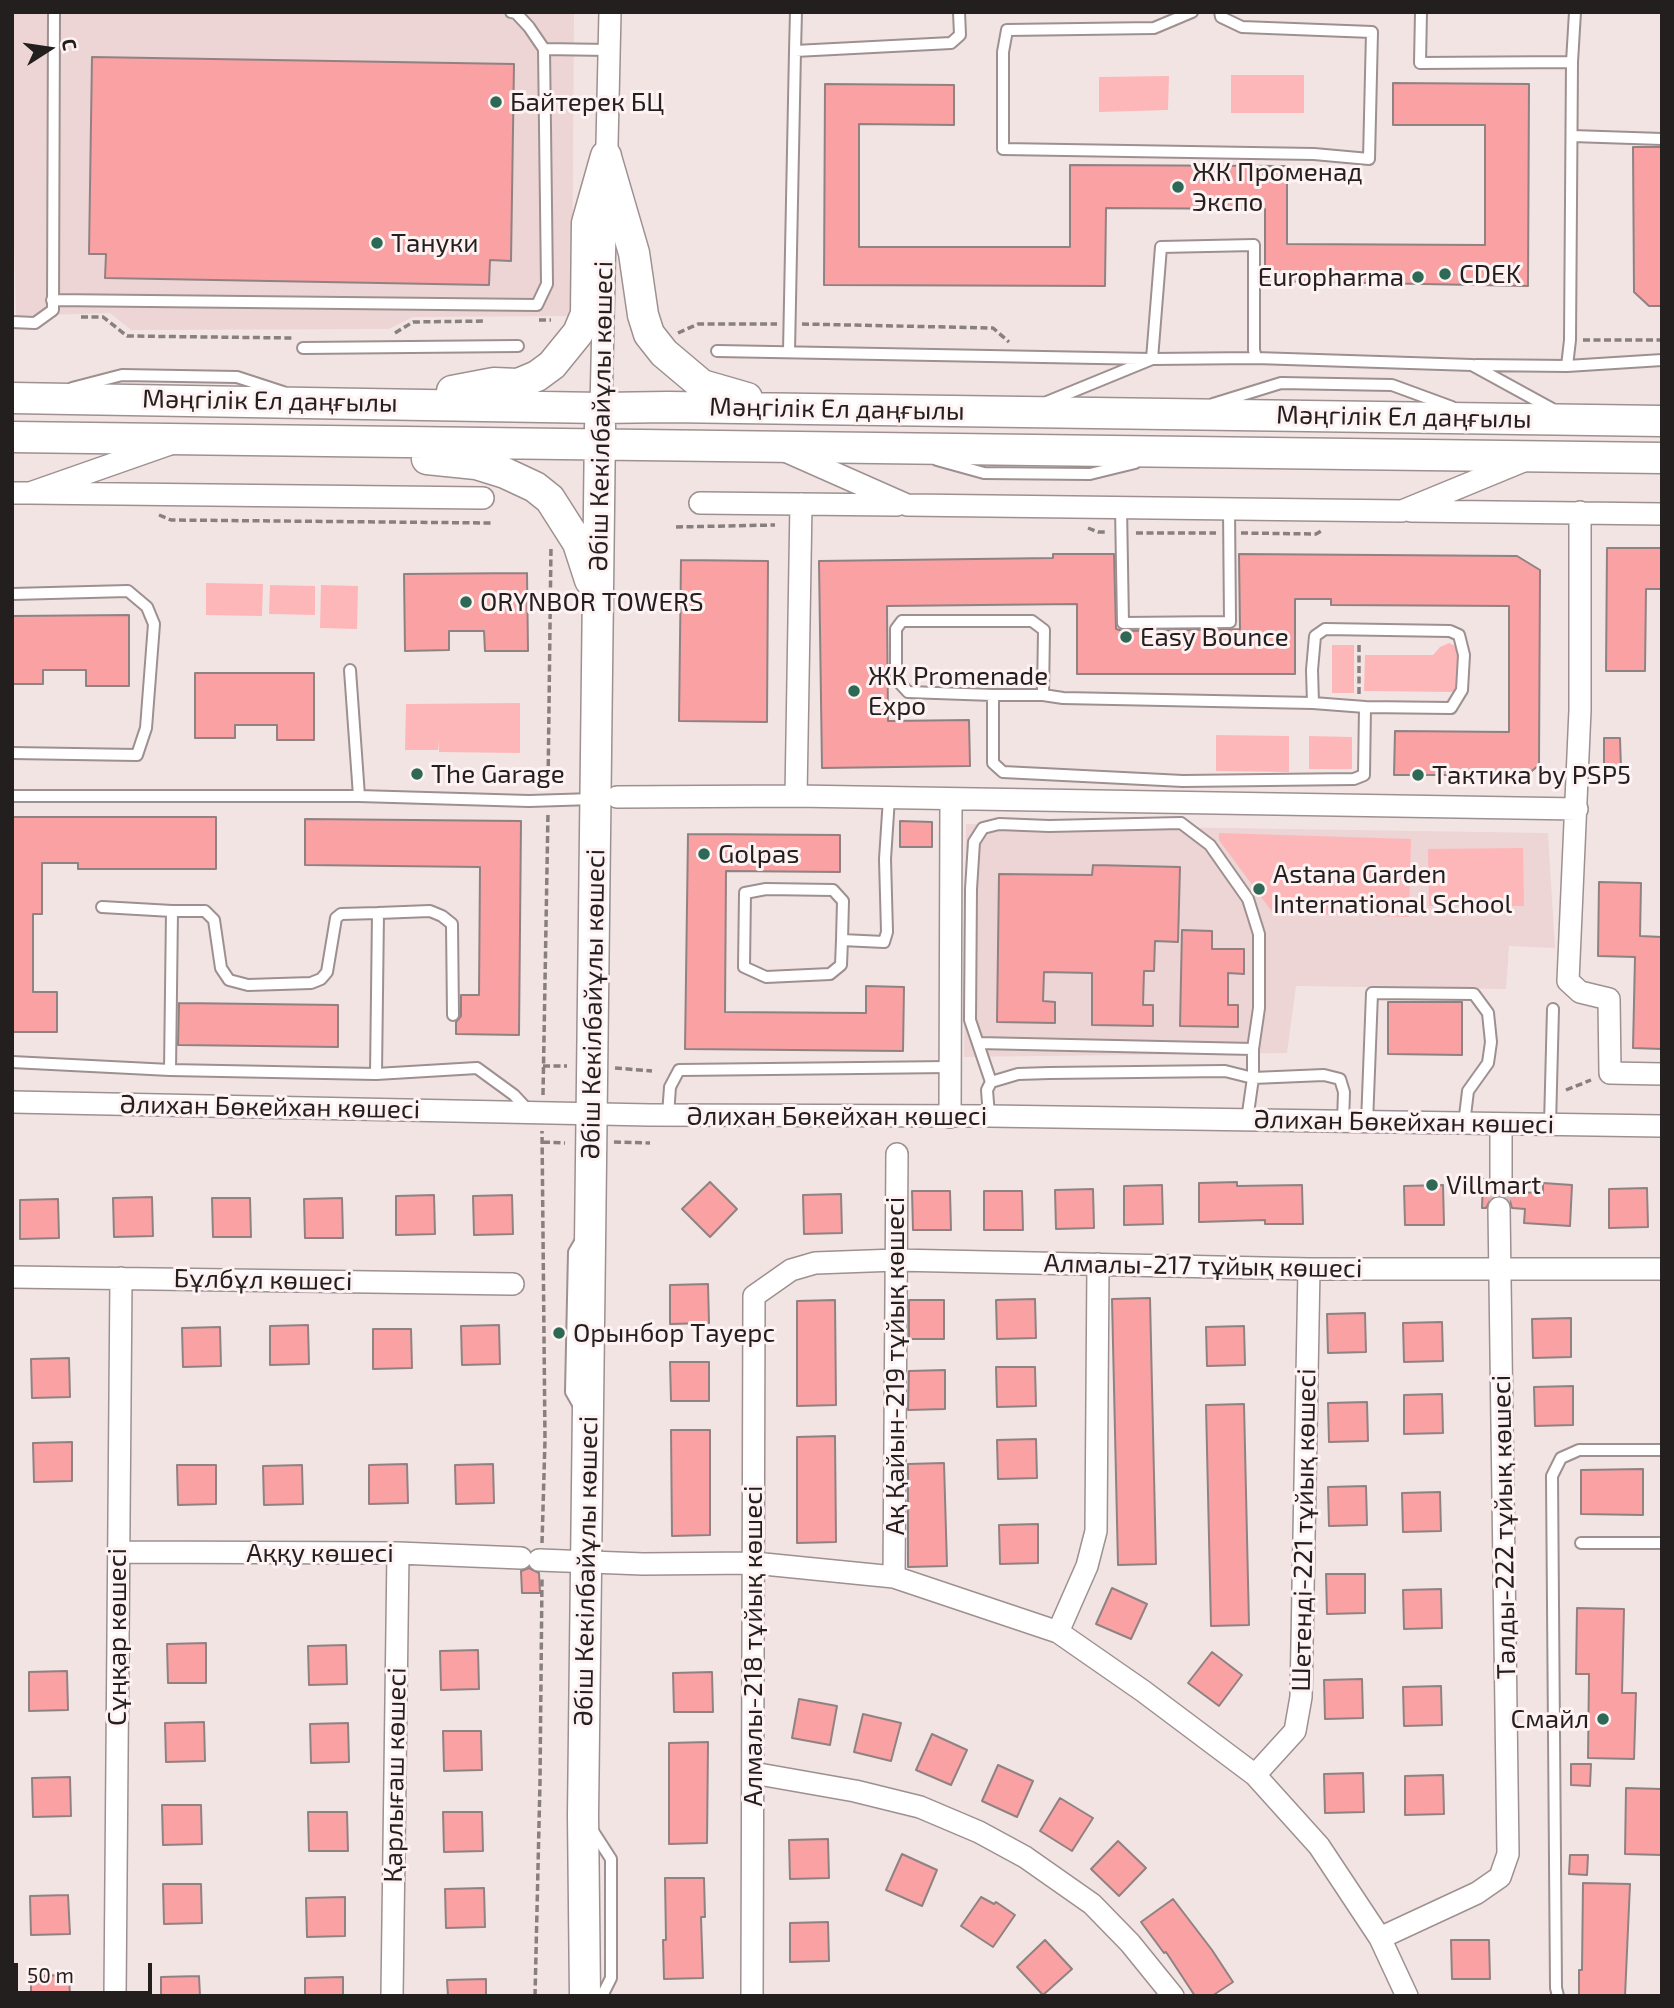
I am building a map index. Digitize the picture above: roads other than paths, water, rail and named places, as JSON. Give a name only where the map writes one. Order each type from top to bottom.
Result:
[{"type":"main road","points":[[420,404],[449,392],[494,383],[518,384],[537,376],[566,351],[586,314],[587,223],[606,156]]},
{"type":"main road","points":[[606,156],[634,253],[643,315],[649,334],[657,345],[702,385],[787,409]]},
{"type":"main road","name":"Мәңгілік Ел даңғылы","points":[[22,398],[1662,421]]},
{"type":"main road","name":"Әбіш Кекілбайұлы көшесі","points":[[585,1996],[583,1815],[590,1226],[592,1113],[606,798],[598,605],[601,408]]},
{"type":"main road","name":"Мәңгілік Ел даңғылы","points":[[12,437],[1662,458]]},
{"type":"main road","points":[[288,440],[475,464],[505,473],[535,487],[550,499],[578,542],[598,605]]},
{"type":"street","name":"Әбіш Кекілбайұлы көшесі","points":[[601,408],[610,12]]},
{"type":"street","points":[[21,493],[185,439]]},
{"type":"street","points":[[155,495],[136,483],[133,475],[135,467],[141,461],[185,439]]},
{"type":"street","points":[[773,446],[907,505]]},
{"type":"street","points":[[1402,511],[1535,456]]},
{"type":"street","points":[[1494,473],[1495,498],[1501,511]]},
{"type":"street","points":[[21,493],[483,498]]},
{"type":"street","points":[[700,503],[1662,514]]},
{"type":"street","points":[[796,796],[801,504]]},
{"type":"street","points":[[1580,512],[1580,710],[1568,981],[1580,992],[1609,999],[1610,1073],[1662,1074]]},
{"type":"street","points":[[606,798],[796,796],[1577,808]]},
{"type":"street","points":[[950,1117],[951,799]]},
{"type":"street","name":"Әлихан Бөкейхан көшесі","points":[[12,1102],[668,1115],[989,1116],[1662,1126]]},
{"type":"street","points":[[1501,1124],[1501,1179]]},
{"type":"street","name":"Ақ Қайын-219 тұйық көшесі","points":[[894,1577],[897,1154]]},
{"type":"street","name":"Талды-222 тұйық көшесі","points":[[1380,1938],[1477,1893],[1500,1877],[1508,1854],[1499,1208]]},
{"type":"street","name":"Алмалы-217 тұйық көшесі","points":[[754,1296],[792,1270],[815,1263],[896,1260],[1309,1269],[1662,1269]]},
{"type":"street","points":[[1058,1632],[1087,1566],[1096,1531],[1098,1264]]},
{"type":"street","name":"Шетенді-221 тұйық көшесі","points":[[1255,1774],[1295,1731],[1301,1697],[1309,1269]]},
{"type":"street","name":"Бұлбұл көшесі","points":[[12,1277],[513,1284]]},
{"type":"street","name":"Сұңқар көшесі","points":[[115,1996],[121,1278]]},
{"type":"street","name":"Алмалы-218 тұйық көшесі","points":[[752,1996],[754,1296]]},
{"type":"street","name":"Аққу көшесі","points":[[118,1552],[398,1553],[643,1564],[754,1563],[894,1577],[1058,1632],[1255,1774],[1319,1846],[1380,1938],[1407,1996]]},
{"type":"street","name":"Қарлығаш көшесі","points":[[392,1996],[398,1553]]},
{"type":"street","points":[[752,1773],[855,1791],[920,1807],[979,1832],[1025,1857],[1092,1904],[1130,1943],[1173,1996]]},
{"type":"lane","points":[[12,322],[35,323],[53,310],[54,12]]},
{"type":"lane","points":[[52,300],[537,305],[547,284],[544,49],[529,27],[516,13],[511,12]]},
{"type":"lane","points":[[789,351],[796,12]]},
{"type":"lane","points":[[795,51],[951,43],[960,35],[959,12]]},
{"type":"lane","points":[[1192,12],[1154,28],[1007,30],[1003,52],[1003,149],[1314,154],[1369,159],[1372,32],[1242,27],[1221,17],[1220,12]]},
{"type":"lane","points":[[1421,12],[1420,63],[1573,62]]},
{"type":"lane","points":[[1567,366],[1570,340],[1575,12]]},
{"type":"lane","points":[[544,49],[609,50]]},
{"type":"lane","points":[[1572,136],[1662,139]]},
{"type":"lane","points":[[1152,359],[1161,247],[1254,246],[1256,358]]},
{"type":"lane","points":[[302,343],[518,346]]},
{"type":"lane","points":[[717,351],[1152,359],[1256,358],[1567,366],[1662,360]]},
{"type":"lane","points":[[1023,412],[1152,359]]},
{"type":"lane","points":[[1472,365],[1571,419]]},
{"type":"lane","points":[[1121,507],[1123,623],[1230,622],[1229,509]]},
{"type":"lane","points":[[12,594],[128,591],[147,607],[153,624],[146,728],[137,755],[12,753]]},
{"type":"lane","points":[[1043,695],[1044,630],[1032,621],[902,621],[896,629],[896,679],[908,692],[1451,708],[1462,690],[1464,654],[1459,635],[1450,631],[1325,629],[1315,636],[1312,670],[1314,703]]},
{"type":"lane","points":[[350,670],[359,796]]},
{"type":"lane","points":[[993,695],[993,763],[1003,772],[1183,780],[1354,779],[1364,775],[1362,706]]},
{"type":"lane","points":[[1182,803],[1183,780]]},
{"type":"lane","points":[[12,796],[359,796],[529,801],[606,798]]},
{"type":"lane","points":[[842,940],[884,942],[887,932],[889,798]]},
{"type":"lane","points":[[989,1116],[987,1090],[990,1082],[970,1020],[974,842],[983,828],[999,824],[1049,826],[1181,823],[1210,845],[1248,899],[1259,934],[1259,1008],[1253,1049],[1254,1078],[1247,1120]]},
{"type":"lane","points":[[766,889],[833,890],[843,901],[842,940],[841,965],[830,974],[766,977],[744,967],[745,893],[766,889]]},
{"type":"lane","points":[[102,907],[205,911],[214,920],[221,968],[229,980],[248,985],[311,983],[321,979],[327,972],[336,918],[341,914],[430,911],[452,924],[453,1015]]},
{"type":"lane","points":[[170,1070],[172,911]]},
{"type":"lane","points":[[376,1074],[378,913]]},
{"type":"lane","points":[[1367,1123],[1372,993],[1474,994],[1488,1013],[1491,1042],[1489,1063],[1468,1091],[1464,1124]]},
{"type":"lane","points":[[1550,1125],[1553,1009]]},
{"type":"lane","points":[[978,1043],[1253,1049]]},
{"type":"lane","points":[[12,1062],[170,1070],[376,1074],[477,1069],[536,1112]]},
{"type":"lane","points":[[668,1115],[670,1087],[679,1070],[950,1067]]},
{"type":"lane","points":[[990,1082],[1018,1074],[1225,1071],[1254,1078],[1324,1075],[1339,1079],[1344,1092],[1343,1122]]},
{"type":"lane","points":[[1558,1996],[1555,1974],[1552,1475],[1561,1458],[1580,1450],[1662,1450]]},
{"type":"lane","points":[[1581,1543],[1662,1543]]},
{"type":"lane","points":[[583,1815],[611,1859],[611,1978],[602,1996]]},
{"type":"tunnel","points":[[1499,1208],[1501,1179]]},
{"type":"place","name":"Байтерек БЦ","points":[[496,102]]},
{"type":"place","name":"ЖК Променад Экспо","points":[[1178,187]]},
{"type":"place","name":"Тануки","points":[[377,243]]},
{"type":"place","name":"CDEK","points":[[1445,274]]},
{"type":"place","name":"Europharma","points":[[1418,277]]},
{"type":"place","name":"ORYNBOR TOWERS","points":[[466,602]]},
{"type":"place","name":"Easy Bounce","points":[[1126,637]]},
{"type":"place","name":"ЖК Promenade Expo","points":[[854,691]]},
{"type":"place","name":"The Garage","points":[[417,774]]},
{"type":"place","name":"Тактика by PSP5","points":[[1418,775]]},
{"type":"place","name":"Golpas","points":[[704,854]]},
{"type":"place","name":"Astana Garden International School","points":[[1259,889]]},
{"type":"place","name":"Villmart","points":[[1432,1185]]},
{"type":"place","name":"Орынбор Тауерс","points":[[559,1333]]},
{"type":"place","name":"Смайл","points":[[1603,1719]]}]
